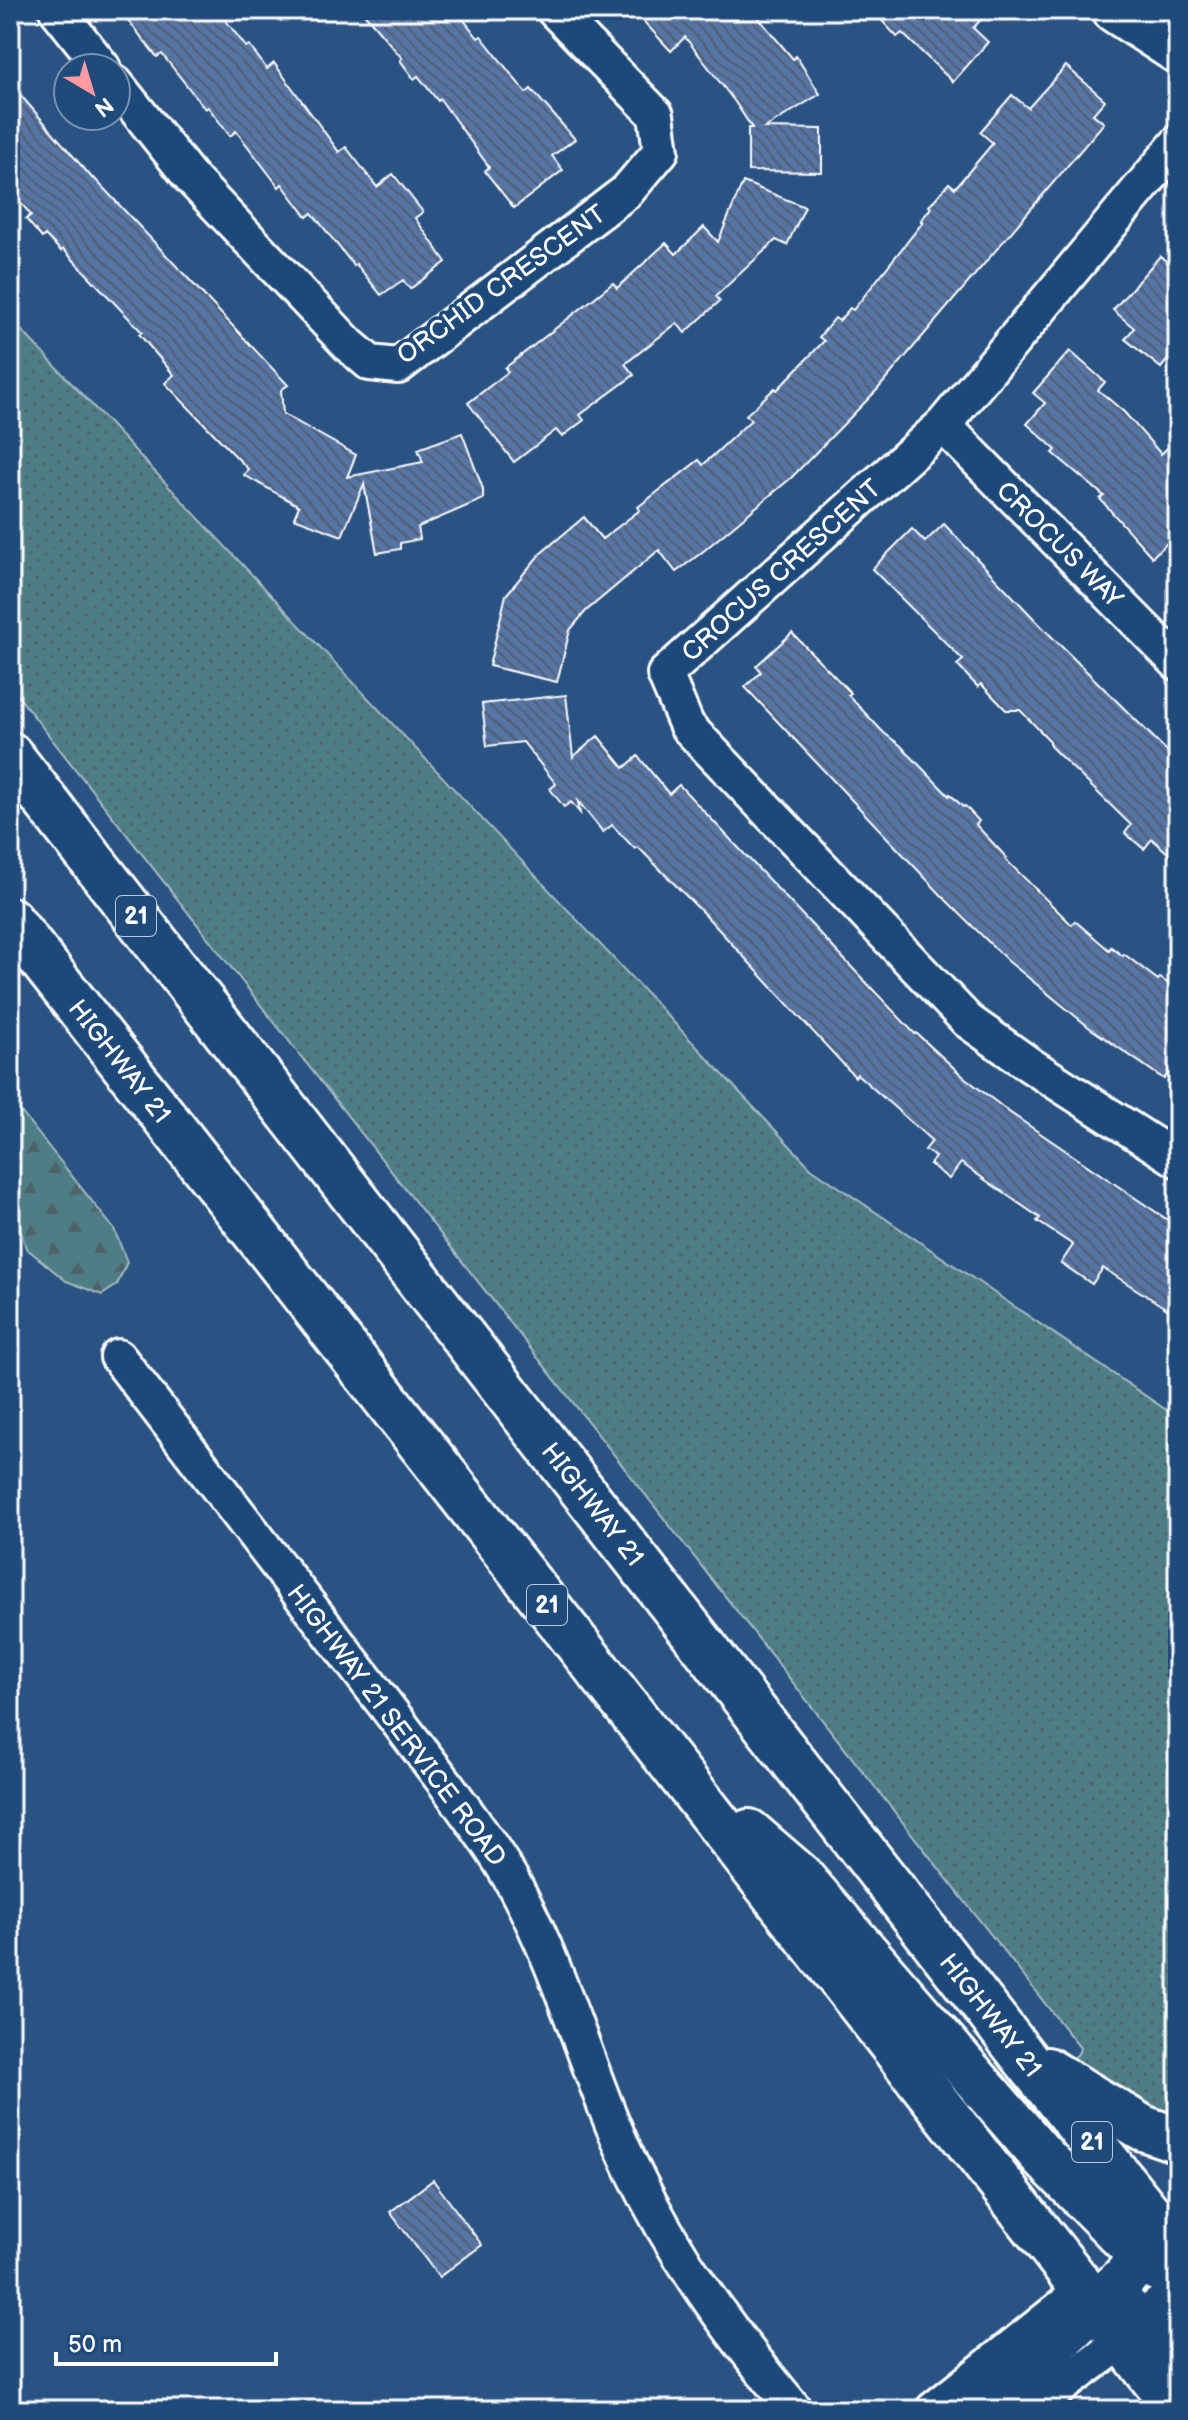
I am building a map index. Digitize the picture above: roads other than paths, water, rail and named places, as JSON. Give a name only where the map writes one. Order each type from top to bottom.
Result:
[{"type":"main road","points":[[1115,10],[1178,51]]},
{"type":"main road","name":"HIGHWAY 21","points":[[10,755],[1022,2055],[1162,2247]]},
{"type":"main road","name":"HIGHWAY 21","points":[[10,920],[677,1771],[1095,2297],[1132,2332],[1178,2410]]},
{"type":"main road","points":[[677,1771],[799,1875],[1043,2157],[1162,2247],[1095,2297],[985,2410]]},
{"type":"main road","points":[[1022,2055],[1143,2128],[1178,2140]]},
{"type":"main road","points":[[1178,2296],[1132,2332],[1178,2357]]},
{"type":"street","points":[[57,10],[90,52]]},
{"type":"street","name":"ORCHID CRESCENT","points":[[132,104],[191,178],[349,345],[370,363],[398,366],[626,192],[661,151],[656,115],[554,10]]},
{"type":"street","name":"CROCUS CRESCENT","points":[[1178,143],[943,425],[665,674],[687,726],[968,1021],[1030,1065],[1178,1160]]},
{"type":"street","name":"CROCUS WAY","points":[[943,425],[1178,663]]},
{"type":"street","name":"HIGHWAY 21 SERVICE ROAD","points":[[118,1357],[446,1784],[488,1844],[517,1890],[540,1941],[631,2166],[653,2211],[714,2308],[795,2410]]},
{"type":"street","points":[[933,2410],[1095,2297]]},
{"type":"street","points":[[1029,2410],[1132,2332]]}]
